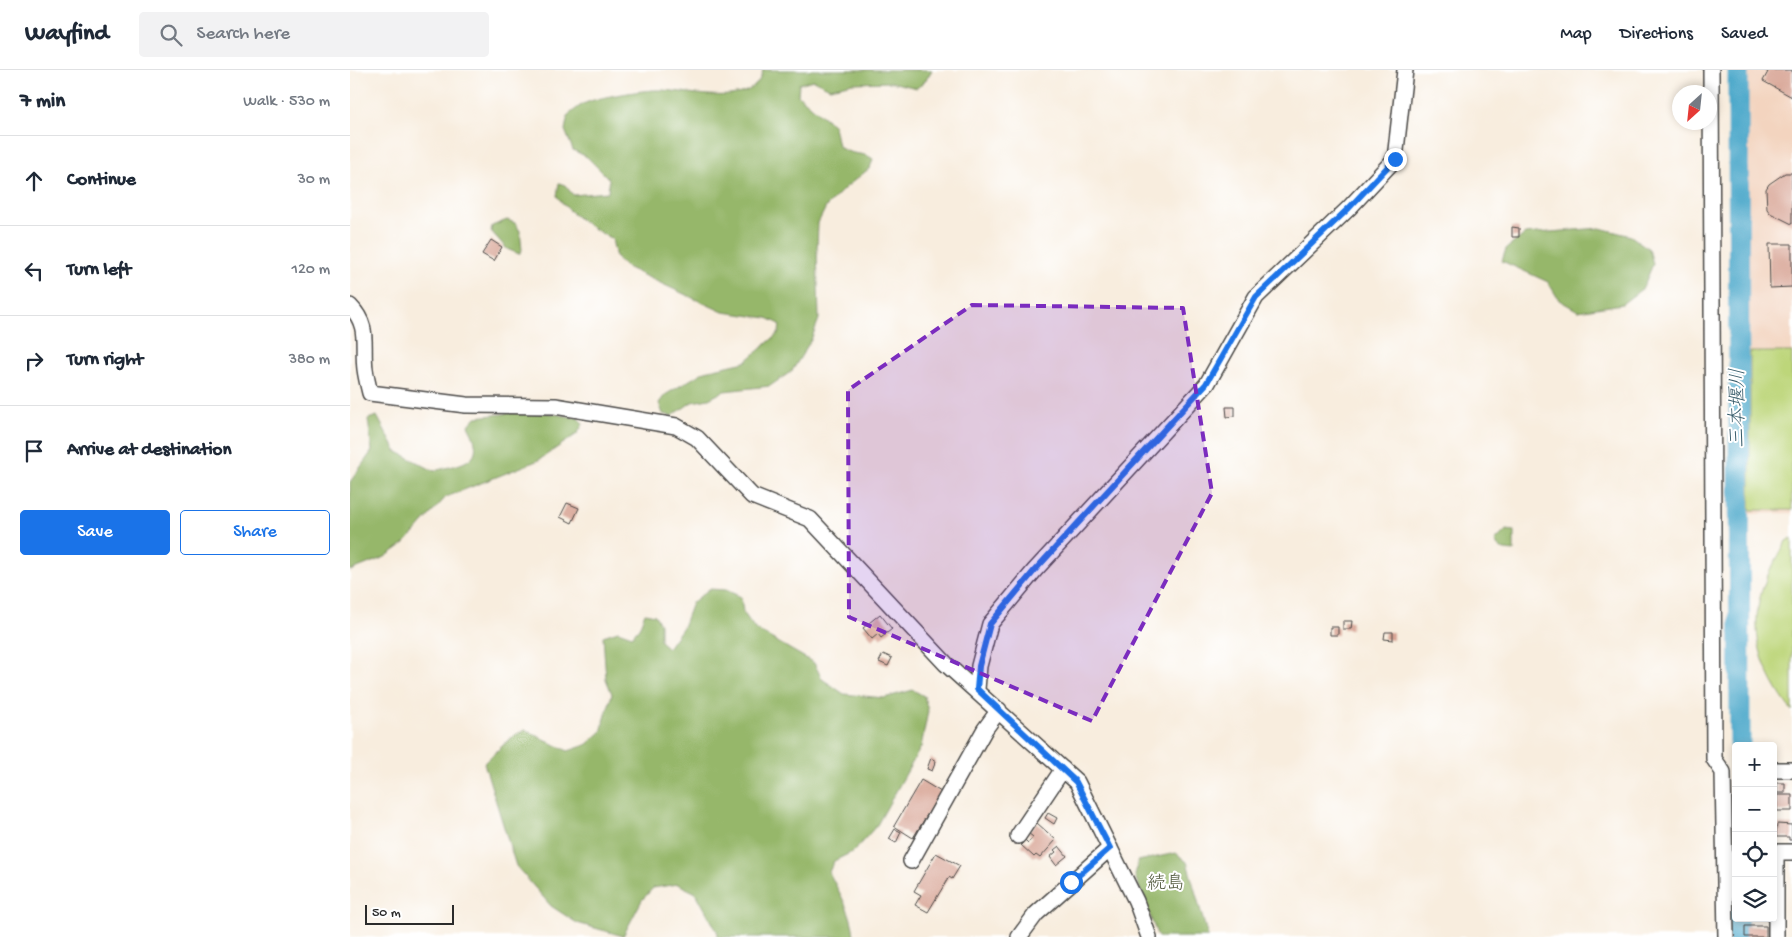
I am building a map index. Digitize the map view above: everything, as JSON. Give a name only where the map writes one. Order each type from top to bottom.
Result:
[{"type":"street","points":[[977,689],[980,659],[990,624],[1035,570],[1206,384],[1256,297],[1349,208],[1395,159],[1405,70]]},
{"type":"street","points":[[1711,70],[1714,759],[1725,773],[1726,937]]},
{"type":"street","points":[[350,306],[358,315],[364,333],[364,368],[370,393],[466,404],[555,406],[676,426],[697,438],[752,496],[810,519],[946,664],[977,689],[1076,782],[1136,901],[1148,937]]},
{"type":"street","points":[[911,862],[984,729],[999,710]]},
{"type":"street","points":[[1018,836],[1063,769]]},
{"type":"street","points":[[1777,770],[1792,770]]},
{"type":"street","points":[[1717,937],[1725,773]]},
{"type":"street","points":[[1019,937],[1036,914],[1110,848]]},
{"type":"street","points":[[1776,937],[1776,852],[1792,852]]},
{"type":"highlighted area","points":[[972,305],[1183,308],[1212,493],[1092,721],[849,617],[848,390]]},
{"type":"shaded area","points":[[1742,70],[1792,70],[1792,513],[1748,514]]},
{"type":"green space","points":[[763,70],[932,70],[926,80],[917,88],[891,82],[853,83],[830,88],[813,80],[799,84],[798,95],[834,126],[838,146],[848,152],[865,155],[873,159],[870,168],[846,187],[826,207],[818,223],[819,319],[811,340],[792,371],[770,386],[724,391],[709,399],[692,402],[672,416],[663,414],[659,403],[665,395],[705,371],[745,362],[779,333],[780,324],[767,318],[723,312],[628,268],[616,258],[612,239],[575,215],[557,196],[559,183],[565,185],[573,195],[608,192],[609,179],[587,157],[573,150],[565,130],[568,115],[583,104],[594,100],[641,91],[656,90],[733,95],[747,91],[757,83]]},
{"type":"green space","points":[[507,220],[515,223],[520,231],[522,250],[519,254],[507,249],[491,231],[492,226]]},
{"type":"green space","points":[[1600,228],[1631,236],[1649,249],[1653,264],[1643,288],[1622,304],[1578,311],[1559,300],[1548,282],[1502,261],[1506,249],[1525,234]]},
{"type":"green space","points":[[1750,352],[1792,352],[1792,510],[1750,510]]},
{"type":"green space","points":[[511,413],[548,413],[578,418],[583,424],[577,434],[539,460],[446,497],[405,543],[385,557],[350,571],[350,482],[372,451],[368,419],[377,416],[396,451],[434,471],[463,463],[474,454],[474,438],[468,426],[476,417]]},
{"type":"green space","points":[[1506,530],[1514,531],[1514,551],[1500,548],[1495,541]]},
{"type":"green space","points":[[1792,538],[1792,711],[1772,681],[1765,666],[1757,633],[1757,617],[1759,599],[1767,577],[1786,541]]},
{"type":"green space","points":[[709,589],[726,590],[741,597],[743,612],[755,629],[814,663],[822,679],[844,694],[884,698],[913,690],[924,696],[928,711],[921,747],[877,825],[854,851],[834,861],[829,872],[848,911],[854,937],[717,937],[718,933],[696,893],[678,884],[653,888],[642,900],[623,936],[577,923],[551,906],[516,866],[484,763],[513,736],[525,730],[568,751],[586,745],[601,732],[612,694],[606,679],[603,636],[618,631],[632,636],[639,628],[645,613],[655,615],[660,624],[660,641],[668,648],[683,627],[692,603]]},
{"type":"green space","name":"続島","points":[[1176,853],[1187,862],[1208,937],[1158,937],[1135,876],[1138,861]]},
{"type":"building","points":[[1764,70],[1792,70],[1792,97],[1763,81],[1768,72]]},
{"type":"building","points":[[1785,173],[1792,173],[1792,224],[1770,213],[1767,209],[1766,189],[1769,184]]},
{"type":"building","points":[[1512,227],[1519,228],[1519,237],[1512,237]]},
{"type":"building","points":[[491,240],[502,247],[494,261],[482,254]]},
{"type":"building","points":[[1769,244],[1792,244],[1792,287],[1770,288]]},
{"type":"building","points":[[1226,407],[1235,407],[1235,416],[1227,417]]},
{"type":"building","points":[[567,503],[579,508],[572,523],[560,517]]},
{"type":"building","points":[[880,614],[892,629],[881,638],[878,634],[872,639],[863,628]]},
{"type":"building","points":[[1343,621],[1352,621],[1351,629],[1343,629]]},
{"type":"building","points":[[1330,627],[1338,627],[1338,635],[1330,635]]},
{"type":"building","points":[[1385,632],[1393,632],[1393,640],[1384,639]]},
{"type":"building","points":[[883,654],[892,658],[888,666],[879,662]]},
{"type":"building","points":[[931,758],[936,761],[932,771],[927,769]]},
{"type":"building","points":[[921,780],[941,792],[913,838],[894,826]]},
{"type":"building","points":[[1777,783],[1785,783],[1785,793],[1777,793]]},
{"type":"building","points":[[1777,795],[1792,795],[1792,811],[1777,811]]},
{"type":"building","points":[[1048,813],[1057,818],[1054,824],[1045,818]]},
{"type":"building","points":[[1037,823],[1056,840],[1040,858],[1036,855],[1034,857],[1021,845],[1025,840],[1028,843],[1033,837],[1028,833]]},
{"type":"building","points":[[1777,824],[1792,825],[1792,840],[1789,840],[1789,837],[1777,837]]},
{"type":"building","points":[[895,829],[901,832],[896,843],[889,839]]},
{"type":"building","points":[[1059,846],[1067,856],[1056,865],[1050,857]]},
{"type":"building","points":[[936,853],[960,866],[952,879],[949,877],[928,912],[915,905],[921,895],[914,891]]},
{"type":"building","points":[[1745,926],[1766,926],[1766,937],[1745,937]]},
{"type":"waterway","name":"三本堰川","points":[[1738,70],[1740,742]]},
{"type":"waterway","name":"三本堰川","points":[[1737,922],[1738,937]]},
{"type":"route","points":[[1071,882],[1110,848],[1076,782],[977,689],[983,644],[990,624],[1035,570],[1206,384],[1256,297],[1349,208],[1383,174],[1395,159]]}]
